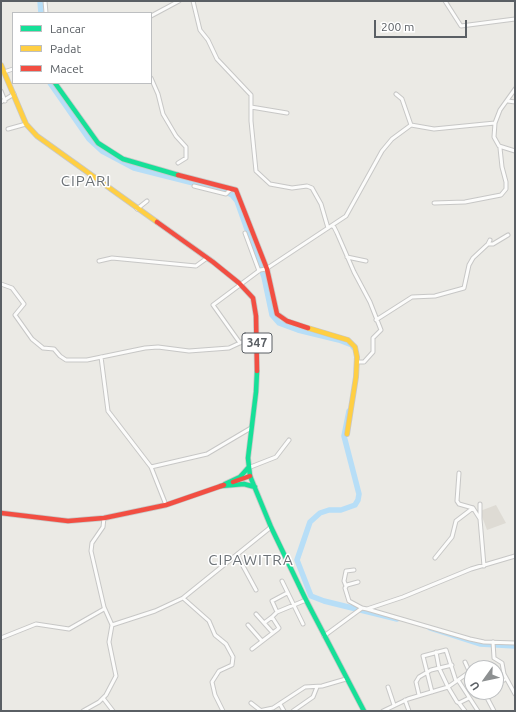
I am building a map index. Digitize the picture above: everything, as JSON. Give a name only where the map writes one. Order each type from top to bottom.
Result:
[{"type":"main road","name":"347","points":[[2,68],[26,124],[44,142],[207,258],[249,292],[255,305],[257,335],[256,392],[253,427],[248,458],[250,476],[272,528],[306,600],[364,711]]},
{"type":"main road","points":[[56,84],[98,143],[123,159],[229,192],[236,190],[267,269],[278,316],[287,321],[351,342],[357,354],[347,434]]},
{"type":"main road","points":[[221,486],[240,477],[248,468]]},
{"type":"main road","points":[[1,513],[68,521],[104,518],[166,505],[250,476]]},
{"type":"main road","points":[[221,486],[244,484],[255,487]]},
{"type":"street","points":[[45,1],[46,12]]},
{"type":"street","points":[[152,15],[179,1]]},
{"type":"street","points":[[193,1],[200,30],[208,40],[220,64],[251,93],[256,171],[270,184],[292,188],[307,186],[312,188],[321,204],[330,227],[334,227],[347,257],[370,302],[381,332],[373,338],[373,352],[364,362],[357,362]]},
{"type":"street","points":[[445,1],[461,26],[515,19]]},
{"type":"street","points":[[2,68],[12,69]]},
{"type":"street","points":[[152,80],[158,92],[164,114],[176,136],[186,147],[186,158],[178,163]]},
{"type":"street","points":[[434,203],[465,202],[501,195],[506,189],[500,148],[494,137],[495,123],[500,110],[508,101],[515,89]]},
{"type":"street","points":[[1,91],[4,100],[14,94]]},
{"type":"street","points":[[396,94],[402,99],[411,125]]},
{"type":"street","points":[[508,101],[515,102]]},
{"type":"street","points":[[251,107],[287,113]]},
{"type":"street","points":[[240,343],[237,336],[213,306],[260,271],[267,269],[349,213],[384,147],[404,129],[411,125],[434,129],[495,123]]},
{"type":"street","points":[[8,129],[26,124]]},
{"type":"street","points":[[500,148],[515,151]]},
{"type":"street","points":[[194,186],[229,192]]},
{"type":"street","points":[[137,209],[147,200]]},
{"type":"street","points":[[246,233],[260,271]]},
{"type":"street","points":[[488,244],[493,244],[508,235]]},
{"type":"street","points":[[376,320],[412,297],[435,296],[464,288],[469,265],[473,258],[488,244],[490,240]]},
{"type":"street","points":[[347,257],[366,261]]},
{"type":"street","points":[[99,261],[112,258],[196,266],[207,258]]},
{"type":"street","points":[[1,284],[12,288],[24,304],[16,313],[16,317],[32,339],[42,348],[54,348],[60,356],[66,360],[87,360],[145,348],[158,347],[189,351],[229,348],[257,335]]},
{"type":"street","points":[[101,357],[108,411],[151,467],[166,505]]},
{"type":"street","points":[[151,467],[207,454],[253,427]]},
{"type":"street","points":[[248,468],[276,457],[288,440]]},
{"type":"street","points":[[459,473],[458,503],[473,508],[480,519]]},
{"type":"street","points":[[480,504],[484,566]]},
{"type":"street","points":[[435,558],[452,538],[456,521],[473,508]]},
{"type":"street","points":[[84,711],[103,698],[116,676],[109,642],[112,625],[104,609],[91,548],[103,527],[104,518]]},
{"type":"street","points":[[112,625],[155,611],[183,598],[272,528]]},
{"type":"street","points":[[237,555],[256,590]]},
{"type":"street","points":[[324,636],[361,610],[410,594],[471,569],[515,556]]},
{"type":"street","points":[[354,570],[346,571],[344,581],[349,601],[361,610]]},
{"type":"street","points":[[282,580],[303,624]]},
{"type":"street","points":[[346,586],[358,582]]},
{"type":"street","points":[[277,612],[272,600],[287,593]]},
{"type":"street","points":[[183,598],[209,621],[216,635],[223,640],[233,657],[232,665],[219,671],[212,682],[215,695],[223,711]]},
{"type":"street","points":[[264,623],[277,612],[306,600]]},
{"type":"street","points":[[1,638],[36,624],[69,629],[104,609]]},
{"type":"street","points":[[366,609],[470,639],[493,644],[515,643]]},
{"type":"street","points":[[256,614],[273,633]]},
{"type":"street","points":[[252,649],[279,628],[272,617]]},
{"type":"street","points":[[248,625],[262,641]]},
{"type":"street","points":[[493,644],[494,658],[502,663],[504,674],[515,694]]},
{"type":"street","points":[[432,692],[422,657],[446,650],[457,681],[464,691]]},
{"type":"street","points":[[436,652],[439,668],[448,687],[465,711]]},
{"type":"street","points":[[419,695],[416,680],[426,673],[452,665]]},
{"type":"street","points":[[383,711],[405,700],[448,687],[464,677]]},
{"type":"street","points":[[251,703],[260,711],[273,708],[301,689],[317,687],[346,679]]},
{"type":"street","points":[[293,711],[313,697],[317,687]]},
{"type":"street","points":[[388,687],[394,705]]},
{"type":"street","points":[[103,698],[113,711]]},
{"type":"street","points":[[405,700],[409,711]]},
{"type":"street","points":[[459,703],[465,700]]},
{"type":"street","points":[[470,700],[478,711]]},
{"type":"street","points":[[488,700],[494,711]]},
{"type":"street","points":[[280,704],[284,711]]},
{"type":"shaded area","points":[[496,505],[506,523],[487,530],[480,511]]},
{"type":"waterway","points":[[40,1],[41,12]]},
{"type":"waterway","points":[[51,84],[89,139],[102,151],[134,168],[225,191],[232,195],[237,201],[264,277],[272,315],[279,323],[298,330],[339,340],[352,345],[353,347]]},
{"type":"waterway","points":[[349,411],[344,436],[359,494],[358,500],[355,505],[341,510],[329,510],[320,513],[310,522],[297,560],[311,596],[324,601],[397,619]]},
{"type":"waterway","points":[[430,628],[480,644],[515,646]]},
{"type":"traffic: fast","points":[[56,84],[98,143],[123,159],[178,175]]},
{"type":"traffic: fast","points":[[257,371],[248,458],[250,476],[271,527],[306,600],[364,711]]},
{"type":"traffic: fast","points":[[225,484],[240,477],[248,468]]},
{"type":"traffic: fast","points":[[221,486],[244,484],[255,487]]},
{"type":"traffic: slow","points":[[1,65],[26,124],[37,136],[157,222]]},
{"type":"traffic: slow","points":[[308,328],[348,340],[355,347],[357,357],[356,377],[347,434]]},
{"type":"traffic: jam","points":[[178,175],[236,190],[267,269],[277,314],[287,321],[308,328]]},
{"type":"traffic: jam","points":[[157,222],[213,262],[239,283],[253,298],[256,316],[257,371]]},
{"type":"traffic: jam","points":[[233,482],[250,476]]},
{"type":"traffic: jam","points":[[1,513],[68,521],[104,518],[166,505],[224,485]]},
{"type":"district","name":"CIPARI","points":[[86,181]]},
{"type":"district","name":"CIPAWITRA","points":[[251,560]]}]
